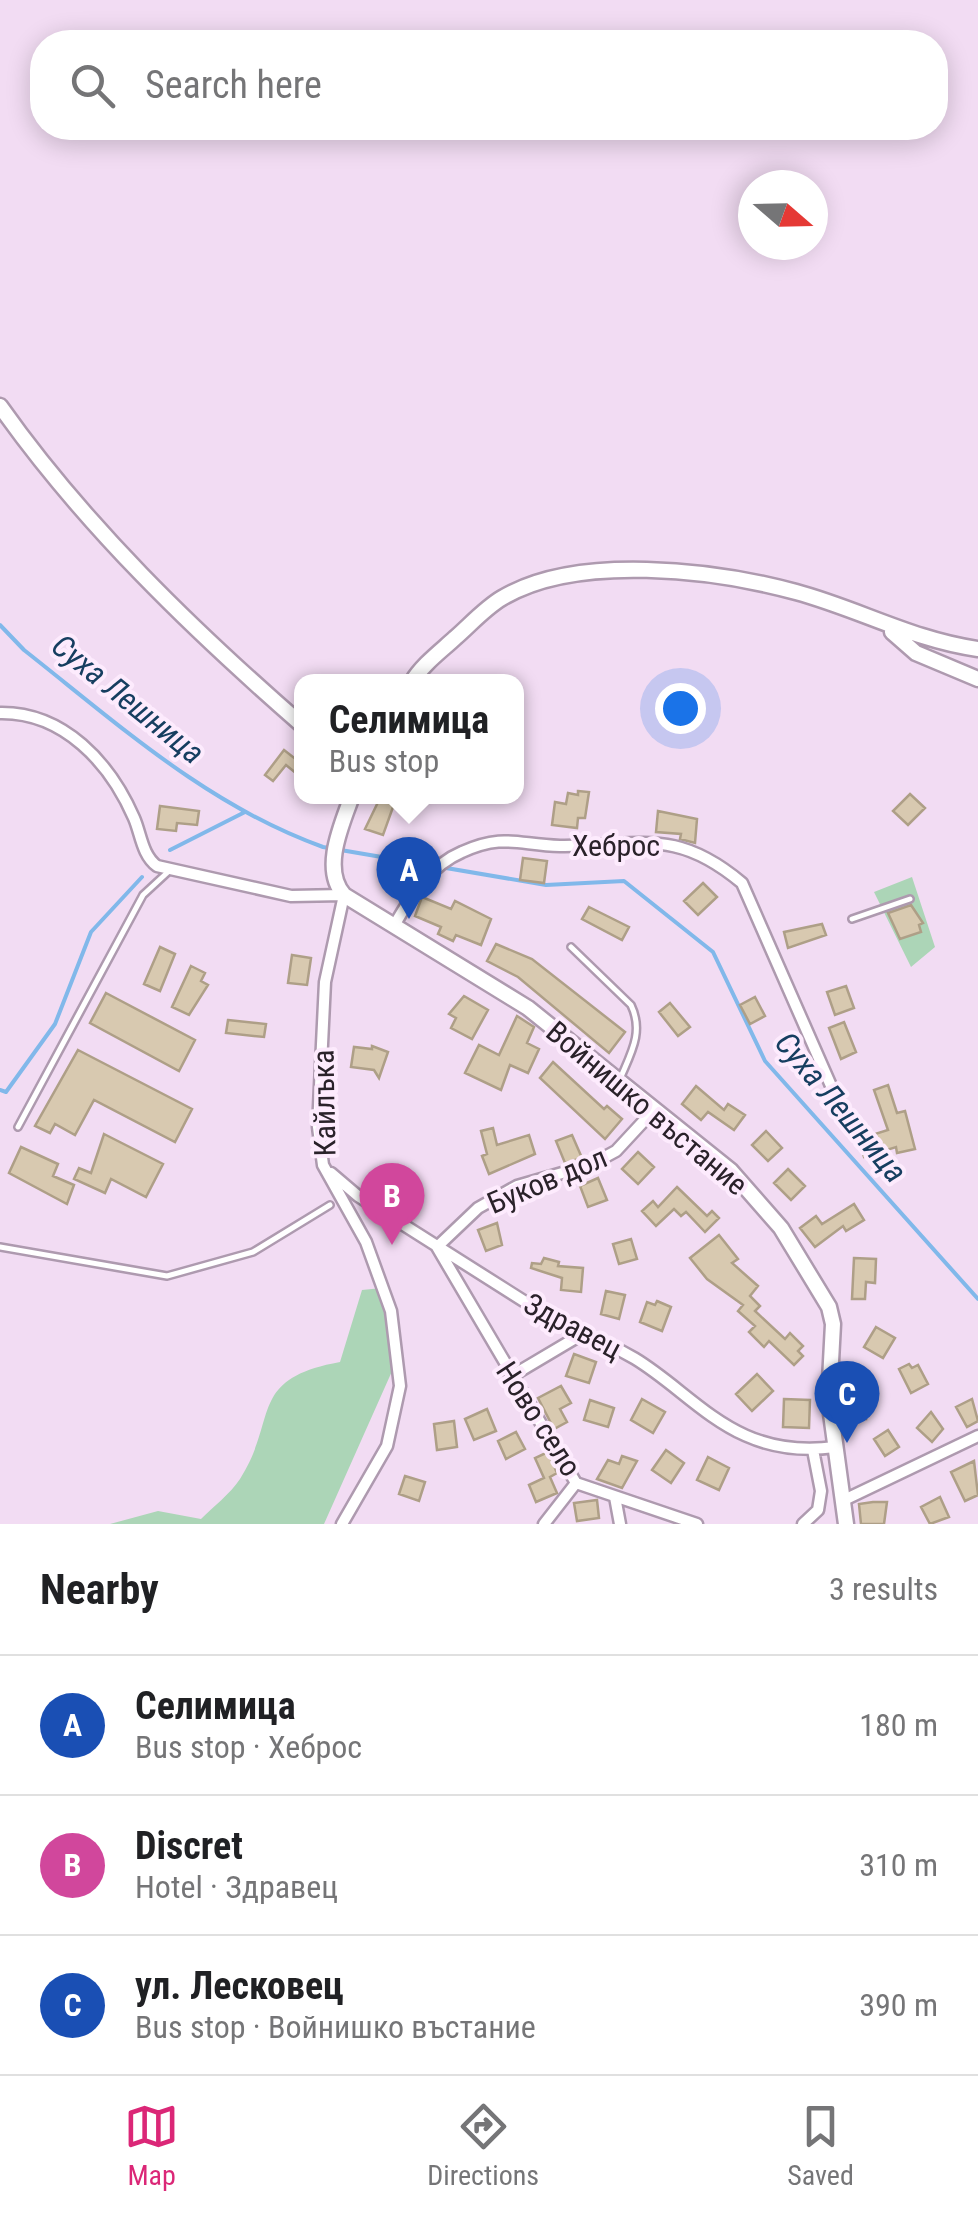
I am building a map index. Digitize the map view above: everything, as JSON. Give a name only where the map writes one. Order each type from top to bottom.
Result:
[{"type":"street","points":[[0,406],[24,440],[165,598],[217,651],[294,718]]},
{"type":"street","points":[[421,674],[502,598],[582,573],[630,570],[736,579],[796,592],[887,628],[941,644],[978,649]]},
{"type":"street","points":[[887,628],[916,653],[978,679]]},
{"type":"street","points":[[0,713],[58,726],[96,755],[133,816],[147,857],[169,871],[291,896],[344,895],[334,876],[335,858],[349,804]]},
{"type":"street","name":"Хеброс","points":[[395,924],[416,888],[449,860],[498,839],[561,846],[611,841],[674,844],[688,849],[714,860],[742,883],[839,1104]]},
{"type":"street","name":"Войнишко въстание","points":[[344,895],[528,1008],[731,1171],[780,1228],[823,1293],[833,1324],[828,1399],[846,1524]]},
{"type":"street","name":"Кайлъка","points":[[342,1524],[387,1446],[400,1386],[391,1311],[366,1242],[323,1166],[318,1127],[326,982],[344,895]]},
{"type":"street","name":"Буков дол","points":[[437,1247],[478,1208],[516,1186],[590,1165],[616,1151],[654,1110]]},
{"type":"street","name":"Здравец","points":[[323,1166],[358,1196],[579,1336],[612,1342],[724,1426],[753,1442],[813,1450],[835,1447]]},
{"type":"street","name":"Ново село","points":[[437,1247],[510,1377],[576,1483],[697,1524]]},
{"type":"street","points":[[510,1377],[579,1336]]},
{"type":"street","points":[[842,1501],[978,1436]]},
{"type":"street","points":[[803,1524],[818,1510],[821,1491],[813,1450]]},
{"type":"street","points":[[544,1524],[576,1483]]},
{"type":"street","points":[[615,1498],[620,1524]]},
{"type":"lane","points":[[18,1127],[143,895],[169,871]]},
{"type":"lane","points":[[852,920],[910,899]]},
{"type":"lane","points":[[571,947],[631,1005],[636,1016],[637,1039],[619,1081]]},
{"type":"lane","points":[[0,1247],[167,1276],[254,1252],[330,1205]]},
{"type":"green space","points":[[912,877],[935,947],[911,967],[874,892]]},
{"type":"green space","points":[[382,1288],[397,1360],[324,1524],[110,1524],[158,1511],[201,1519],[240,1479],[278,1390],[311,1369],[340,1362],[362,1290]]},
{"type":"building","points":[[284,750],[294,758],[294,772],[286,765],[273,781],[265,775]]},
{"type":"building","points":[[578,791],[589,792],[585,818],[578,818],[577,828],[552,825],[555,802],[566,804],[568,793],[578,795]]},
{"type":"building","points":[[910,794],[925,808],[908,825],[893,811]]},
{"type":"building","points":[[377,804],[394,804],[383,835],[365,829]]},
{"type":"building","points":[[160,806],[199,811],[197,825],[177,823],[176,831],[157,829]]},
{"type":"building","points":[[658,811],[697,819],[695,843],[680,839],[681,834],[656,832]]},
{"type":"building","points":[[523,858],[547,861],[544,883],[520,880]]},
{"type":"building","points":[[703,883],[717,897],[698,915],[684,901]]},
{"type":"building","points":[[422,897],[451,909],[455,901],[491,919],[481,945],[456,935],[453,941],[438,934],[441,927],[415,916]]},
{"type":"building","points":[[911,905],[923,923],[919,925],[921,932],[900,939],[888,913]]},
{"type":"building","points":[[589,907],[629,927],[622,940],[582,919]]},
{"type":"building","points":[[822,924],[826,935],[788,948],[784,932]]},
{"type":"building","points":[[496,944],[532,959],[625,1032],[609,1053],[518,977],[487,961]]},
{"type":"building","points":[[160,947],[175,954],[160,991],[144,984]]},
{"type":"building","points":[[292,955],[311,958],[307,985],[288,983]]},
{"type":"building","points":[[191,966],[205,973],[201,981],[208,985],[189,1015],[172,1007]]},
{"type":"building","points":[[846,986],[854,1008],[835,1015],[827,992]]},
{"type":"building","points":[[106,993],[195,1040],[179,1071],[90,1023]]},
{"type":"building","points":[[464,996],[488,1010],[472,1039],[451,1028],[456,1018],[449,1014]]},
{"type":"building","points":[[755,997],[765,1016],[750,1024],[740,1005]]},
{"type":"building","points":[[670,1003],[690,1027],[678,1036],[659,1012]]},
{"type":"building","points":[[517,1016],[534,1027],[527,1043],[539,1049],[528,1073],[510,1065],[501,1090],[465,1073],[479,1045],[499,1055]]},
{"type":"building","points":[[228,1020],[266,1024],[264,1037],[226,1033]]},
{"type":"building","points":[[844,1022],[856,1052],[841,1059],[829,1028]]},
{"type":"building","points":[[372,1046],[388,1052],[379,1078],[374,1070],[351,1067],[354,1047]]},
{"type":"building","points":[[78,1050],[192,1109],[175,1142],[94,1100],[75,1135],[55,1124],[50,1133],[35,1126]]},
{"type":"building","points":[[553,1062],[604,1109],[607,1106],[622,1119],[605,1139],[540,1078]]},
{"type":"building","points":[[888,1085],[897,1113],[905,1111],[915,1149],[897,1153],[896,1147],[864,1157],[859,1139],[888,1130],[874,1090]]},
{"type":"building","points":[[696,1086],[724,1110],[728,1104],[745,1115],[734,1130],[708,1112],[701,1120],[682,1104]]},
{"type":"building","points":[[493,1128],[497,1145],[529,1135],[535,1154],[489,1174],[482,1156],[487,1154],[481,1131]]},
{"type":"building","points":[[766,1131],[782,1148],[768,1161],[752,1145]]},
{"type":"building","points":[[104,1134],[163,1164],[146,1197],[111,1179],[105,1193],[74,1179],[79,1168],[91,1173]]},
{"type":"building","points":[[572,1135],[582,1158],[565,1163],[556,1141]]},
{"type":"building","points":[[21,1147],[58,1164],[53,1176],[74,1185],[67,1204],[9,1173]]},
{"type":"building","points":[[638,1152],[654,1167],[638,1184],[622,1169]]},
{"type":"building","points":[[788,1169],[805,1186],[791,1200],[774,1183]]},
{"type":"building","points":[[598,1178],[607,1200],[588,1207],[580,1186]]},
{"type":"building","points":[[677,1187],[707,1216],[712,1211],[719,1218],[705,1232],[686,1212],[681,1216],[674,1209],[656,1226],[642,1211],[653,1201],[658,1207]]},
{"type":"building","points":[[854,1204],[864,1220],[846,1231],[843,1226],[815,1247],[800,1228],[816,1216],[822,1224]]},
{"type":"building","points":[[497,1223],[502,1245],[486,1251],[478,1230]]},
{"type":"building","points":[[719,1235],[738,1259],[732,1263],[758,1286],[750,1296],[760,1306],[755,1311],[785,1339],[790,1333],[803,1346],[798,1351],[803,1356],[794,1365],[769,1341],[764,1347],[749,1332],[755,1326],[738,1311],[743,1305],[707,1279],[690,1258]]},
{"type":"building","points":[[631,1239],[637,1259],[619,1264],[613,1244]]},
{"type":"building","points":[[544,1258],[559,1262],[558,1266],[583,1268],[581,1292],[561,1290],[562,1278],[531,1268],[532,1263],[541,1264]]},
{"type":"building","points":[[854,1258],[876,1259],[875,1283],[866,1282],[865,1299],[852,1299]]},
{"type":"building","points":[[606,1291],[625,1295],[619,1319],[601,1314]]},
{"type":"building","points":[[657,1301],[671,1307],[662,1331],[640,1322],[647,1302],[655,1305]]},
{"type":"building","points":[[876,1327],[895,1338],[883,1358],[864,1347]]},
{"type":"building","points":[[574,1354],[596,1362],[589,1383],[566,1376]]},
{"type":"building","points":[[909,1364],[912,1368],[918,1365],[928,1384],[911,1393],[899,1369]]},
{"type":"building","points":[[757,1374],[773,1391],[752,1411],[736,1394]]},
{"type":"building","points":[[561,1386],[571,1403],[560,1409],[567,1422],[554,1429],[538,1398]]},
{"type":"building","points":[[642,1399],[665,1412],[653,1433],[631,1420]]},
{"type":"building","points":[[784,1399],[810,1400],[809,1428],[783,1427]]},
{"type":"building","points":[[972,1399],[978,1421],[967,1427],[956,1407]]},
{"type":"building","points":[[590,1400],[614,1408],[608,1427],[584,1420]]},
{"type":"building","points":[[865,1401],[866,1419],[845,1420],[844,1402]]},
{"type":"building","points":[[487,1409],[496,1431],[474,1440],[465,1419]]},
{"type":"building","points":[[931,1412],[943,1429],[932,1442],[917,1428]]},
{"type":"building","points":[[454,1421],[457,1447],[437,1450],[434,1424]]},
{"type":"building","points":[[888,1430],[899,1447],[885,1456],[874,1439]]},
{"type":"building","points":[[516,1432],[525,1449],[506,1459],[498,1441]]},
{"type":"building","points":[[666,1450],[684,1463],[671,1483],[652,1470]]},
{"type":"building","points":[[548,1452],[557,1473],[550,1477],[557,1493],[536,1502],[529,1485],[544,1478],[535,1458]]},
{"type":"building","points":[[622,1456],[637,1461],[622,1488],[597,1479],[608,1460],[619,1464]]},
{"type":"building","points":[[708,1457],[729,1468],[719,1490],[697,1480]]},
{"type":"building","points":[[974,1461],[978,1495],[965,1501],[951,1472]]},
{"type":"building","points":[[405,1476],[425,1482],[419,1501],[399,1494]]},
{"type":"building","points":[[940,1497],[949,1517],[930,1524],[921,1507]]},
{"type":"building","points":[[597,1500],[599,1518],[577,1521],[574,1503]]},
{"type":"building","points":[[887,1502],[884,1524],[861,1524],[859,1504]]},
{"type":"waterway","name":"Суха Лешница","points":[[0,625],[24,650],[166,761],[281,830],[323,847],[546,885],[624,881],[713,952],[765,1061],[978,1299]]},
{"type":"waterway","points":[[170,850],[245,812]]},
{"type":"waterway","points":[[0,1090],[6,1092],[55,1024],[91,932],[142,877]]},
{"type":"place","name":"Селимица","points":[[409,919]]},
{"type":"place","name":"Discret","points":[[392,1245]]},
{"type":"place","name":"ул. Лесковец","points":[[847,1443]]}]
